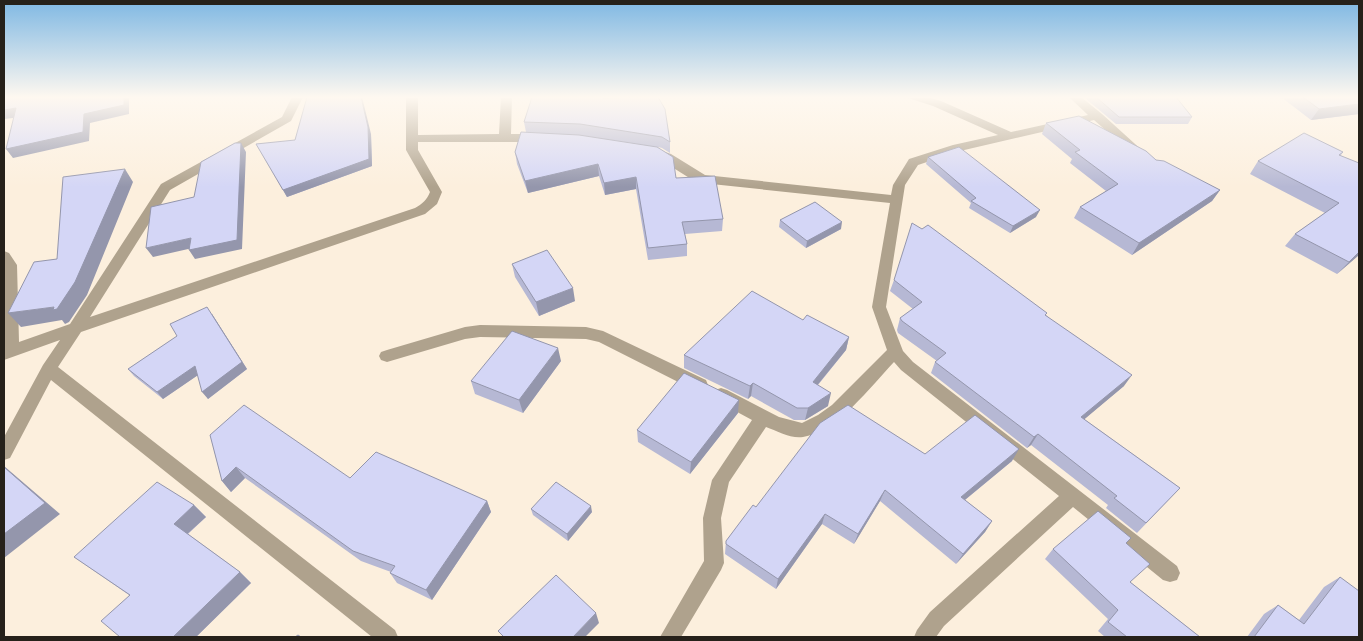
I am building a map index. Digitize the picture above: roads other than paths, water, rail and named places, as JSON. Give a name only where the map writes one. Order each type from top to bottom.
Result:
[{"type":"street","points":[[4,453],[49,369],[165,188],[273,127]]},
{"type":"street","points":[[4,256],[10,265],[8,353],[75,328],[420,211],[435,198],[436,192],[412,150],[411,127]]},
{"type":"street","points":[[505,137],[506,127]]},
{"type":"street","points":[[990,127],[1009,136]]},
{"type":"street","points":[[1049,127],[957,148],[913,162],[899,185],[880,312],[893,346],[907,366],[1170,573]]},
{"type":"street","points":[[1110,127],[1148,161]]},
{"type":"street","points":[[411,139],[505,137],[552,139]]},
{"type":"street","points":[[645,151],[662,154],[702,179],[896,200]]},
{"type":"street","points":[[387,356],[480,331],[586,333],[603,338],[788,428],[801,431],[816,427],[829,418],[893,346]]},
{"type":"street","points":[[49,369],[388,637]]},
{"type":"street","points":[[670,637],[714,563],[712,518],[721,480],[764,416]]},
{"type":"street","points":[[924,637],[937,619],[1072,496]]}]
